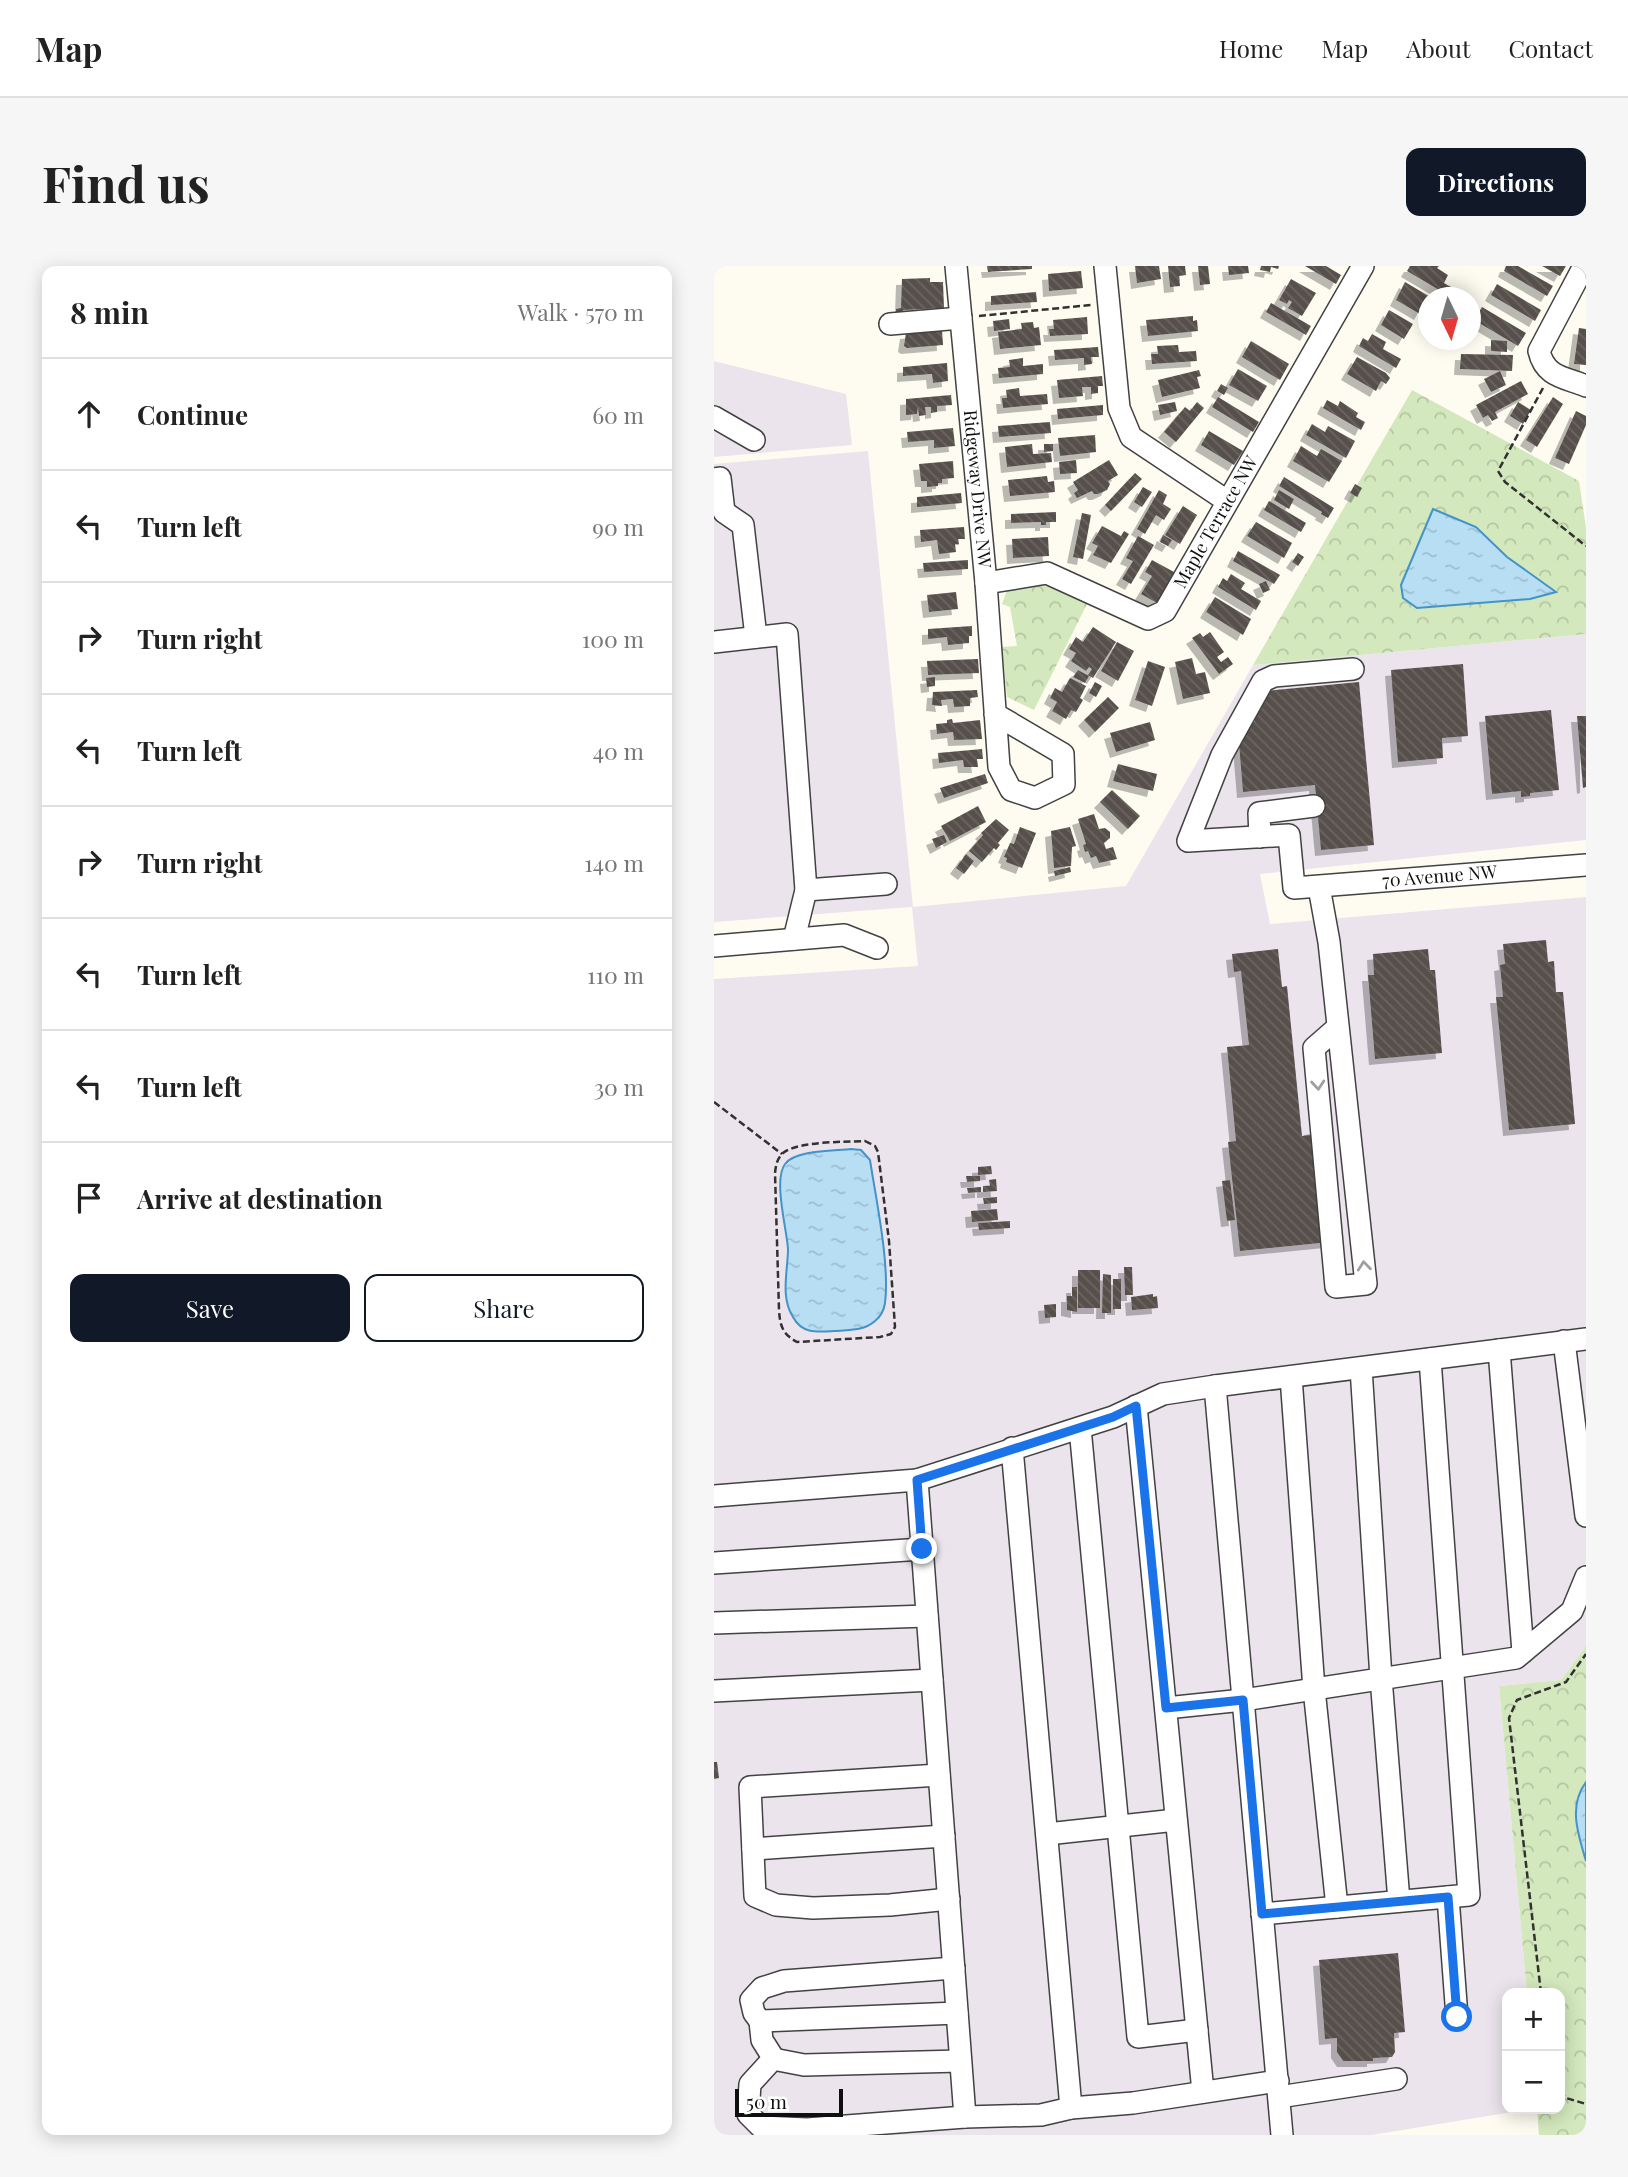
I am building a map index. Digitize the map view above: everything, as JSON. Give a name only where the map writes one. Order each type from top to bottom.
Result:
[{"type":"street","name":"Ridgeway Drive NW","points":[[956,266],[986,583],[995,714]]},
{"type":"street","points":[[1105,266],[1119,408],[1131,437],[1227,501]]},
{"type":"street","name":"Maple Terrace NW","points":[[986,583],[1047,573],[1149,620],[1165,611],[1363,266]]},
{"type":"street","points":[[1584,266],[1539,351],[1549,372],[1586,386]]},
{"type":"street","points":[[890,324],[961,318]]},
{"type":"street","points":[[714,416],[754,440]]},
{"type":"street","points":[[714,479],[720,478],[724,512],[743,525],[756,637]]},
{"type":"street","points":[[714,642],[787,634],[806,890],[794,939]]},
{"type":"street","points":[[1314,806],[1259,813],[1260,836],[1188,841],[1222,755],[1255,691],[1263,681],[1274,676],[1353,669]]},
{"type":"street","name":"70 Avenue NW","points":[[1260,836],[1289,835],[1294,888],[1586,866]]},
{"type":"street","points":[[806,890],[886,884]]},
{"type":"street","points":[[1319,887],[1329,942],[1366,1284],[1336,1287],[1314,1048],[1338,1027]]},
{"type":"street","points":[[714,946],[844,935],[877,947]]},
{"type":"street","points":[[714,1496],[917,1480],[1113,1417],[1163,1394],[1586,1339]]},
{"type":"street","points":[[1564,1341],[1586,1516]]},
{"type":"street","points":[[1499,1350],[1523,1652]]},
{"type":"street","points":[[1262,1914],[1469,1895],[1430,1359]]},
{"type":"street","points":[[1360,1368],[1399,1902]]},
{"type":"street","points":[[1291,1377],[1314,1689],[1337,1908]]},
{"type":"street","points":[[1215,1386],[1282,2135]]},
{"type":"street","points":[[1136,1406],[1203,2092]]},
{"type":"street","points":[[1080,1427],[1138,2037],[1197,2030]]},
{"type":"street","points":[[1012,1448],[1072,2108]]},
{"type":"street","points":[[917,1480],[965,2117]]},
{"type":"street","points":[[714,1563],[922,1549]]},
{"type":"street","points":[[1166,1708],[1243,1700],[1516,1658],[1572,1611],[1586,1577]]},
{"type":"street","points":[[714,1623],[928,1616]]},
{"type":"street","points":[[714,1691],[932,1680]]},
{"type":"street","points":[[939,1775],[750,1787],[755,1896],[776,1905],[814,1908],[949,1899]]},
{"type":"street","points":[[1047,1834],[1177,1820]]},
{"type":"street","points":[[753,1849],[944,1836]]},
{"type":"street","points":[[1448,1897],[1457,2017]]},
{"type":"street","points":[[954,1968],[784,1981],[762,1988],[751,2000],[754,2013],[760,2021],[762,2040],[774,2059],[804,2065],[961,2061]]},
{"type":"street","points":[[760,2021],[957,2012]]},
{"type":"street","points":[[774,2059],[750,2084],[748,2114],[761,2127],[807,2129],[965,2117],[1041,2115],[1072,2108],[1133,2103],[1203,2092],[1396,2079]]},
{"type":"path","points":[[961,318],[1108,304]]},
{"type":"path","points":[[1549,372],[1544,388],[1498,471],[1505,482],[1586,546]]},
{"type":"path","points":[[714,1102],[782,1154]]},
{"type":"path","points":[[865,1141],[878,1152],[895,1315],[895,1327],[891,1334],[815,1342],[797,1342],[786,1336],[780,1326],[775,1172],[776,1161],[782,1154],[797,1147],[865,1141]]},
{"type":"path","points":[[1540,1988],[1509,1718],[1517,1700],[1566,1682],[1586,1654]]},
{"type":"path","points":[[1565,2097],[1586,2105]]},
{"type":"shaded area","points":[[714,361],[846,394],[852,445],[714,457]]},
{"type":"shaded area","points":[[868,451],[913,907],[1126,886],[1253,665],[1586,634],[1586,840],[1260,874],[1270,924],[1586,897],[1586,1646],[1561,1680],[1499,1686],[1527,1988],[1502,1988],[1502,2114],[1372,2135],[714,2135],[714,979],[918,966],[912,907],[714,922],[714,464]]},
{"type":"green space","points":[[1412,390],[1579,481],[1586,528],[1586,634],[1253,665]]},
{"type":"green space","points":[[1033,581],[1088,602],[1034,710],[1007,697],[1002,647],[1017,646],[1010,607],[1002,604],[1007,590]]},
{"type":"green space","points":[[1586,1646],[1586,2135],[1539,2135],[1537,2114],[1565,2114],[1565,1988],[1527,1988],[1499,1686],[1561,1680]]},
{"type":"water","points":[[1433,509],[1476,527],[1507,557],[1556,592],[1530,599],[1417,608],[1403,598],[1401,585]]},
{"type":"water","points":[[861,1150],[870,1160],[886,1270],[883,1311],[866,1327],[810,1331],[797,1323],[787,1301],[788,1249],[780,1193],[782,1171],[790,1159],[797,1156]]},
{"type":"water","points":[[1586,1782],[1586,1861],[1576,1810]]},
{"type":"building","points":[[987,266],[1032,266],[1032,269],[988,272]]},
{"type":"building","points":[[1135,266],[1159,266],[1161,279],[1137,283]]},
{"type":"building","points":[[1168,266],[1185,266],[1186,275],[1179,276],[1180,286],[1170,287]]},
{"type":"building","points":[[1198,266],[1208,266],[1210,284],[1200,285]]},
{"type":"building","points":[[1228,266],[1248,266],[1249,273],[1229,275]]},
{"type":"building","points":[[1261,266],[1279,266],[1278,269],[1271,267],[1270,272],[1260,270]]},
{"type":"building","points":[[1305,266],[1326,266],[1341,275],[1336,284]]},
{"type":"building","points":[[1410,266],[1439,266],[1437,268],[1448,275],[1444,283],[1451,287],[1434,287],[1407,271]]},
{"type":"building","points":[[1506,266],[1518,266],[1553,286],[1547,296],[1504,271]]},
{"type":"building","points":[[1542,266],[1566,266],[1560,276]]},
{"type":"building","points":[[1081,271],[1083,288],[1049,291],[1048,274]]},
{"type":"building","points":[[930,278],[930,282],[943,282],[944,308],[903,310],[903,317],[896,317],[896,309],[901,308],[902,279]]},
{"type":"building","points":[[1291,279],[1316,293],[1302,316],[1288,308],[1292,302],[1289,300],[1287,304],[1279,300]]},
{"type":"building","points":[[1405,282],[1418,290],[1418,313],[1396,300]]},
{"type":"building","points":[[1497,284],[1541,310],[1535,321],[1491,295]]},
{"type":"building","points":[[1036,292],[1037,302],[991,305],[991,296]]},
{"type":"building","points":[[1271,303],[1311,326],[1306,335],[1266,312]]},
{"type":"building","points":[[1481,309],[1526,333],[1518,346],[1481,324]]},
{"type":"building","points":[[1389,310],[1413,324],[1404,339],[1381,325]]},
{"type":"building","points":[[1193,316],[1193,321],[1197,320],[1198,331],[1148,336],[1146,320]]},
{"type":"building","points":[[1087,317],[1088,334],[1050,336],[1049,329],[1054,329],[1053,320]]},
{"type":"building","points":[[1009,319],[1010,329],[994,331],[993,321]]},
{"type":"building","points":[[1033,322],[1034,328],[1039,327],[1041,345],[1000,349],[998,332],[1022,329],[1021,323]]},
{"type":"building","points":[[1579,328],[1586,329],[1586,365],[1574,364]]},
{"type":"building","points":[[942,330],[943,345],[904,346],[906,333]]},
{"type":"building","points":[[1372,334],[1386,342],[1383,349],[1401,359],[1396,368],[1359,346],[1363,338],[1368,341]]},
{"type":"building","points":[[1491,340],[1507,341],[1507,352],[1491,351]]},
{"type":"building","points":[[1251,341],[1289,364],[1280,380],[1242,357]]},
{"type":"building","points":[[1178,345],[1179,352],[1196,351],[1197,361],[1152,364],[1151,354],[1158,354],[1157,346]]},
{"type":"building","points":[[1098,347],[1099,357],[1091,357],[1092,364],[1084,365],[1084,358],[1055,360],[1054,350]]},
{"type":"building","points":[[1461,354],[1513,355],[1512,371],[1460,369]]},
{"type":"building","points":[[1357,357],[1386,373],[1390,378],[1386,384],[1381,381],[1376,391],[1347,374]]},
{"type":"building","points":[[1023,358],[1023,366],[1043,364],[1043,374],[999,378],[998,368],[1010,367],[1009,360]]},
{"type":"building","points":[[947,363],[948,381],[933,383],[932,374],[903,376],[903,367]]},
{"type":"building","points":[[1238,369],[1267,386],[1258,401],[1229,385]]},
{"type":"building","points":[[1199,370],[1201,376],[1197,377],[1200,388],[1162,397],[1158,380]]},
{"type":"building","points":[[1500,371],[1506,385],[1491,392],[1484,379]]},
{"type":"building","points":[[1102,376],[1103,386],[1098,386],[1098,393],[1091,394],[1091,387],[1082,387],[1083,396],[1059,398],[1057,380]]},
{"type":"building","points":[[1521,381],[1528,394],[1495,412],[1498,418],[1492,421],[1488,415],[1483,418],[1476,405]]},
{"type":"building","points":[[1221,384],[1228,388],[1224,395],[1217,391]]},
{"type":"building","points":[[1019,388],[1020,396],[1047,394],[1048,404],[1003,408],[1002,398],[1007,398],[1006,390]]},
{"type":"building","points":[[951,395],[952,405],[937,406],[937,412],[931,413],[931,407],[925,407],[926,415],[919,416],[918,407],[917,414],[906,415],[906,399]]},
{"type":"building","points":[[1218,397],[1259,422],[1253,432],[1212,407]]},
{"type":"building","points":[[1553,397],[1563,404],[1537,447],[1526,440]]},
{"type":"building","points":[[1327,400],[1338,406],[1340,401],[1358,413],[1356,417],[1365,422],[1361,430],[1323,408]]},
{"type":"building","points":[[1175,402],[1177,411],[1160,415],[1158,405]]},
{"type":"building","points":[[1197,402],[1204,408],[1176,442],[1164,432],[1185,407],[1190,411]]},
{"type":"building","points":[[1518,402],[1531,410],[1523,424],[1510,416]]},
{"type":"building","points":[[1103,405],[1103,415],[1058,419],[1057,409]]},
{"type":"building","points":[[1576,411],[1586,416],[1586,425],[1569,464],[1555,458]]},
{"type":"building","points":[[1050,422],[1051,433],[999,437],[998,426]]},
{"type":"building","points":[[1312,424],[1325,432],[1328,426],[1355,441],[1346,458],[1306,435]]},
{"type":"building","points":[[953,428],[955,446],[934,448],[934,440],[908,442],[907,432]]},
{"type":"building","points":[[1209,431],[1243,451],[1234,465],[1201,445]]},
{"type":"building","points":[[1095,435],[1096,452],[1060,456],[1058,438]]},
{"type":"building","points":[[1032,444],[1033,454],[1051,453],[1052,462],[1007,467],[1005,447]]},
{"type":"building","points":[[1044,444],[1053,444],[1053,451],[1044,452]]},
{"type":"building","points":[[1301,446],[1317,456],[1321,449],[1342,461],[1329,482],[1293,461]]},
{"type":"building","points":[[1076,460],[1077,473],[1060,474],[1059,462]]},
{"type":"building","points":[[1109,460],[1118,475],[1108,481],[1110,484],[1107,490],[1098,494],[1092,491],[1077,498],[1074,493],[1078,490],[1073,482]]},
{"type":"building","points":[[953,461],[954,478],[942,479],[938,486],[927,487],[927,481],[921,481],[919,464]]},
{"type":"building","points":[[1135,473],[1142,479],[1111,511],[1105,505]]},
{"type":"building","points":[[1047,476],[1048,482],[1054,481],[1055,492],[1010,496],[1008,480]]},
{"type":"building","points":[[1284,477],[1334,508],[1328,518],[1279,486]]},
{"type":"building","points":[[1355,484],[1362,488],[1357,497],[1350,493]]},
{"type":"building","points":[[1143,487],[1152,492],[1142,507],[1134,502]]},
{"type":"building","points":[[1159,490],[1167,495],[1163,504],[1171,509],[1164,520],[1156,515],[1145,534],[1137,529]]},
{"type":"building","points":[[1279,490],[1294,499],[1289,509],[1274,500]]},
{"type":"building","points":[[961,493],[962,503],[917,507],[917,497]]},
{"type":"building","points":[[1269,501],[1306,523],[1301,532],[1264,510]]},
{"type":"building","points":[[1183,506],[1197,515],[1180,544],[1165,535]]},
{"type":"building","points":[[1056,512],[1056,522],[1046,522],[1046,525],[1041,525],[1041,522],[1011,523],[1011,514]]},
{"type":"building","points":[[1082,513],[1091,515],[1083,559],[1073,557]]},
{"type":"building","points":[[1256,522],[1292,543],[1284,558],[1247,536]]},
{"type":"building","points":[[1102,526],[1121,536],[1124,531],[1129,534],[1111,563],[1093,555],[1098,546],[1092,543]]},
{"type":"building","points":[[964,527],[965,539],[958,539],[959,544],[955,544],[956,552],[939,554],[937,540],[921,542],[920,530]]},
{"type":"building","points":[[1163,535],[1172,540],[1168,546],[1160,542]]},
{"type":"building","points":[[1138,536],[1154,545],[1131,584],[1122,579],[1133,561],[1126,558]]},
{"type":"building","points":[[1048,537],[1049,556],[1013,558],[1012,539]]},
{"type":"building","points":[[1238,551],[1280,575],[1274,584],[1233,561]]},
{"type":"building","points":[[1298,553],[1304,557],[1298,566],[1292,562]]},
{"type":"building","points":[[968,560],[968,569],[924,572],[923,563]]},
{"type":"building","points":[[1152,560],[1174,572],[1157,603],[1141,594],[1152,576],[1145,572]]},
{"type":"building","points":[[1231,574],[1245,583],[1241,589],[1261,601],[1256,610],[1218,587],[1223,578],[1227,581]]},
{"type":"building","points":[[1266,581],[1270,590],[1263,593],[1259,584]]},
{"type":"building","points":[[956,592],[958,609],[929,612],[927,595]]},
{"type":"building","points":[[1215,597],[1251,619],[1243,635],[1206,612]]},
{"type":"building","points":[[972,626],[969,643],[948,645],[947,637],[928,639],[928,629]]},
{"type":"building","points":[[1093,627],[1116,642],[1093,678],[1088,675],[1092,669],[1089,667],[1086,671],[1071,661],[1076,653],[1069,649],[1076,637],[1083,642]]},
{"type":"building","points":[[1210,632],[1224,652],[1217,657],[1221,662],[1228,657],[1233,664],[1219,674],[1192,638],[1200,633],[1203,637]]},
{"type":"building","points":[[1117,642],[1134,651],[1118,681],[1101,671]]},
{"type":"building","points":[[1192,658],[1196,674],[1205,672],[1210,693],[1183,699],[1175,662]]},
{"type":"building","points":[[978,659],[979,673],[928,675],[927,661]]},
{"type":"building","points":[[1148,661],[1165,667],[1152,706],[1135,700]]},
{"type":"building","points":[[1463,664],[1468,736],[1442,738],[1443,758],[1398,762],[1391,670]]},
{"type":"building","points":[[1078,670],[1089,676],[1085,683],[1073,677]]},
{"type":"building","points":[[935,677],[935,686],[927,687],[926,678]]},
{"type":"building","points":[[1070,678],[1086,686],[1080,698],[1083,700],[1076,712],[1071,710],[1066,719],[1052,711],[1057,702],[1050,698],[1055,688],[1062,692]]},
{"type":"building","points":[[1095,682],[1102,686],[1096,697],[1089,693]]},
{"type":"building","points":[[1359,682],[1374,845],[1321,850],[1315,785],[1243,792],[1238,731],[1244,723],[1255,722],[1254,706],[1266,691]]},
{"type":"building","points":[[977,690],[978,697],[970,698],[970,706],[954,707],[953,699],[941,700],[942,706],[932,705],[933,692]]},
{"type":"building","points":[[1108,697],[1119,708],[1095,732],[1084,720]]},
{"type":"building","points":[[1551,710],[1559,790],[1530,793],[1530,796],[1521,797],[1521,791],[1492,794],[1485,716]]},
{"type":"building","points":[[1577,716],[1586,716],[1586,787],[1583,788]]},
{"type":"building","points":[[952,719],[953,723],[980,720],[982,739],[954,740],[953,732],[937,734],[936,724],[947,723],[947,720]]},
{"type":"building","points":[[1150,722],[1155,740],[1116,752],[1110,733]]},
{"type":"building","points":[[982,749],[983,759],[977,759],[978,767],[964,767],[963,760],[939,763],[938,753]]},
{"type":"building","points":[[1118,764],[1157,774],[1153,791],[1113,781]]},
{"type":"building","points":[[985,774],[988,783],[944,798],[940,788]]},
{"type":"building","points":[[1112,790],[1140,816],[1128,829],[1100,802]]},
{"type":"building","points":[[978,806],[986,822],[950,841],[941,826]]},
{"type":"building","points":[[1094,814],[1099,829],[1105,828],[1110,832],[1110,838],[1104,843],[1106,849],[1113,847],[1117,859],[1099,863],[1096,856],[1091,858],[1088,851],[1085,852],[1083,845],[1086,844],[1078,819]]},
{"type":"building","points":[[996,819],[1009,830],[998,843],[1000,845],[996,850],[994,848],[982,862],[969,851],[983,835],[981,833]]},
{"type":"building","points":[[1020,827],[1036,833],[1022,868],[1006,862],[1007,858],[1004,857],[1010,843],[1014,844]]},
{"type":"building","points":[[1070,827],[1076,846],[1072,847],[1071,866],[1054,868],[1051,831]]},
{"type":"building","points":[[944,835],[947,842],[936,848],[932,839]]},
{"type":"building","points":[[966,854],[974,861],[964,874],[956,868]]},
{"type":"building","points":[[1070,867],[1071,872],[1055,876],[1054,871]]},
{"type":"building","points":[[1546,940],[1548,962],[1554,961],[1556,992],[1563,992],[1575,1124],[1509,1130],[1496,997],[1503,997],[1500,965],[1505,964],[1503,944]]},
{"type":"building","points":[[1278,949],[1282,987],[1287,986],[1302,1136],[1310,1135],[1310,1129],[1318,1128],[1330,1242],[1240,1251],[1228,1142],[1236,1141],[1227,1047],[1249,1045],[1241,971],[1234,972],[1232,954]]},
{"type":"building","points":[[1428,949],[1430,970],[1435,970],[1442,1053],[1375,1059],[1368,975],[1374,975],[1373,954]]},
{"type":"building","points":[[991,1166],[992,1174],[978,1175],[978,1167]]},
{"type":"building","points":[[966,1176],[980,1176],[980,1181],[967,1182]]},
{"type":"building","points":[[996,1179],[997,1191],[983,1192],[983,1186],[990,1186],[989,1180]]},
{"type":"building","points":[[1230,1180],[1235,1220],[1227,1221],[1222,1181]]},
{"type":"building","points":[[981,1187],[981,1192],[968,1193],[967,1188]]},
{"type":"building","points":[[997,1197],[997,1203],[984,1204],[983,1198]]},
{"type":"building","points":[[997,1209],[998,1220],[972,1222],[971,1211]]},
{"type":"building","points":[[1010,1221],[1010,1228],[979,1230],[978,1223]]},
{"type":"building","points":[[1124,1267],[1132,1267],[1133,1295],[1125,1295]]},
{"type":"building","points":[[1078,1270],[1100,1270],[1100,1308],[1078,1308]]},
{"type":"building","points":[[1103,1274],[1111,1275],[1111,1313],[1102,1313]]},
{"type":"building","points":[[1113,1279],[1121,1279],[1121,1309],[1113,1309]]},
{"type":"building","points":[[1072,1287],[1077,1287],[1077,1312],[1067,1310],[1067,1296],[1072,1296]]},
{"type":"building","points":[[1153,1294],[1153,1297],[1157,1296],[1158,1308],[1132,1310],[1131,1297]]},
{"type":"building","points":[[1056,1304],[1056,1317],[1045,1318],[1044,1305]]},
{"type":"building","points":[[714,1762],[717,1762],[719,1778],[714,1779]]},
{"type":"building","points":[[1398,1953],[1405,2032],[1394,2033],[1395,2052],[1392,2057],[1373,2058],[1373,2061],[1343,2061],[1337,2052],[1337,2038],[1325,2039],[1319,1960]]},
{"type":"route","points":[[922,1549],[917,1480],[1113,1417],[1136,1406],[1166,1708],[1243,1700],[1262,1914],[1448,1897],[1457,2017]]}]
